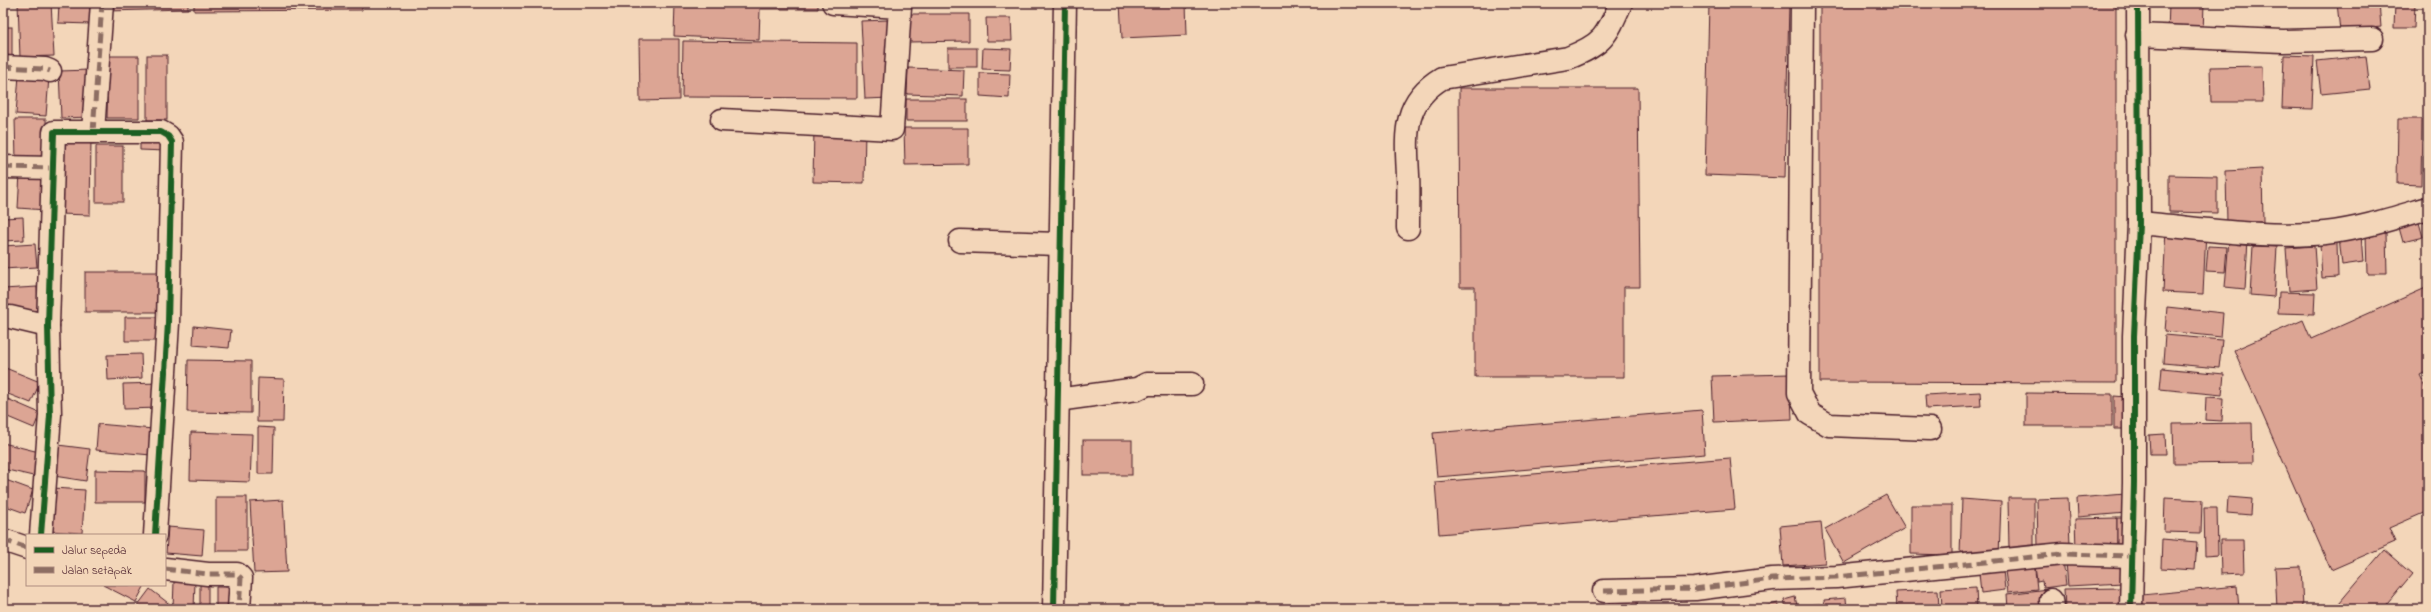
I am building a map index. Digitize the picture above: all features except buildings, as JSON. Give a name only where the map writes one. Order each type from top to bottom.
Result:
[{"type":"street","points":[[93,132],[102,3]]},
{"type":"street","points":[[722,120],[892,129],[900,7],[832,3]]},
{"type":"street","points":[[1054,609],[1059,244],[1065,3]]},
{"type":"street","points":[[1408,228],[1406,135],[1411,113],[1420,95],[1428,86],[1442,78],[1568,58],[1588,50],[1600,43],[1609,31],[1621,3]]},
{"type":"street","points":[[1802,3],[1799,392],[1810,414],[1829,425],[1930,429]]},
{"type":"street","points":[[2131,609],[2134,483],[2134,336],[2139,223],[2138,3]]},
{"type":"street","points":[[2137,35],[2283,41],[2372,39]]},
{"type":"street","points":[[3,67],[45,69],[50,71]]},
{"type":"street","points":[[41,534],[50,415],[48,326],[54,132],[161,132],[168,136],[172,142],[168,323],[155,534]]},
{"type":"street","points":[[3,167],[52,168]]},
{"type":"street","points":[[2139,223],[2283,235],[2325,233],[2352,228],[2428,208]]},
{"type":"street","points":[[960,241],[1059,244]]},
{"type":"street","points":[[10,317],[48,326]]},
{"type":"street","points":[[1057,400],[1137,389],[1147,384],[1192,384]]},
{"type":"street","points":[[3,540],[26,548]]},
{"type":"street","points":[[1604,591],[1695,589],[1772,579],[1836,577],[2063,554],[2132,556]]},
{"type":"street","points":[[166,569],[208,574],[237,574],[241,578],[239,609]]},
{"type":"marked path","points":[[93,132],[102,3]]},
{"type":"marked path","points":[[3,67],[45,69],[50,71]]},
{"type":"marked path","points":[[3,167],[52,168]]},
{"type":"marked path","points":[[3,540],[26,548]]},
{"type":"marked path","points":[[1604,591],[1695,589],[1772,579],[1836,577],[2063,554],[2131,556]]},
{"type":"marked path","points":[[166,569],[208,574],[237,574],[241,578],[239,609]]},
{"type":"cycle path","points":[[1054,609],[1065,3]]},
{"type":"cycle path","points":[[2131,609],[2134,483],[2134,336],[2139,223],[2138,3]]},
{"type":"cycle path","points":[[41,534],[50,415],[48,326],[54,132],[161,132],[168,136],[172,142],[168,323],[155,534]]}]
